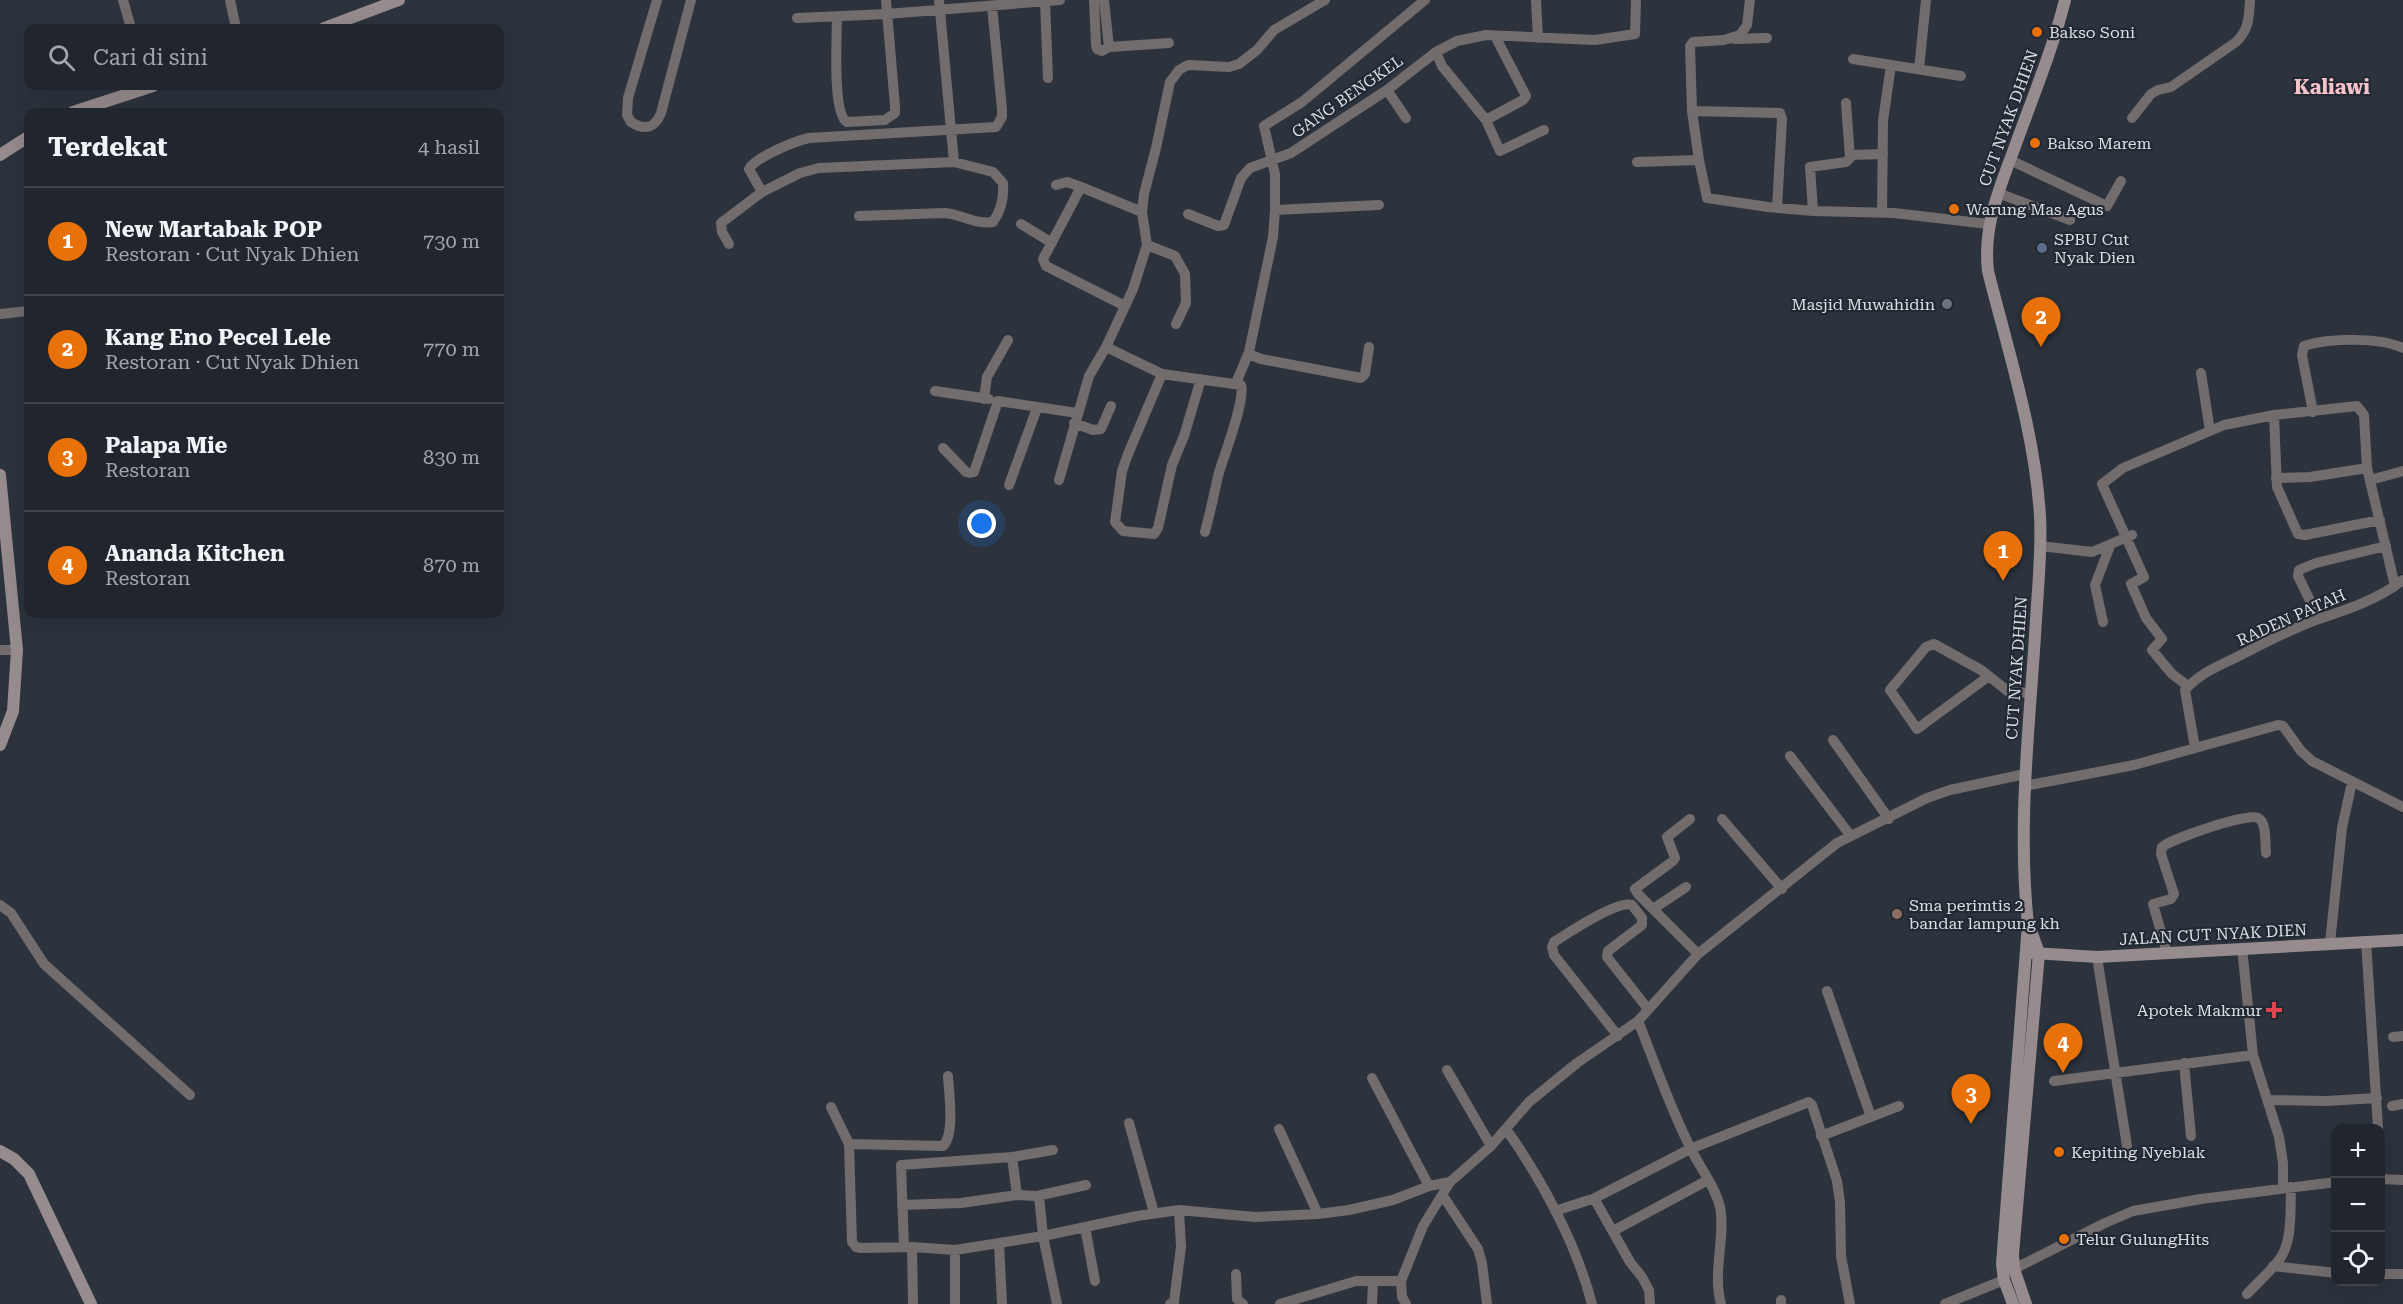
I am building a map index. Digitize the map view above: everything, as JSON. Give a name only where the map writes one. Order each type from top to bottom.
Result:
[{"type":"main road","points":[[335,24],[399,0]]},
{"type":"main road","name":"CUT NYAK DHIEN","points":[[2010,1222],[2032,953],[2023,852],[2040,514],[2024,413],[1988,271],[1985,250],[1988,224],[2055,37],[2062,0]]},
{"type":"main road","points":[[85,108],[137,90]]},
{"type":"main road","points":[[0,155],[24,140]]},
{"type":"main road","points":[[0,475],[17,650],[13,711],[0,745]]},
{"type":"main road","name":"JALAN CUT NYAK DIEN","points":[[2032,953],[2097,957],[2403,940]]},
{"type":"main road","points":[[0,1151],[29,1174],[92,1304]]},
{"type":"main road","points":[[2010,1222],[2014,1269],[2026,1304]]},
{"type":"main road","points":[[2010,1222],[2002,1264],[2004,1280],[2013,1304]]},
{"type":"street","points":[[123,0],[130,24]]},
{"type":"street","points":[[230,0],[235,24]]},
{"type":"street","points":[[657,0],[627,104],[631,122],[637,126],[652,127],[657,122],[691,0]]},
{"type":"street","points":[[837,17],[840,114],[844,121],[852,123],[885,120],[895,113],[886,0]]},
{"type":"street","points":[[797,18],[887,14],[940,5],[992,6],[1059,0]]},
{"type":"street","points":[[1094,0],[1097,49],[1102,51],[1108,47],[1169,43]]},
{"type":"street","points":[[1104,0],[1108,47]]},
{"type":"street","points":[[1059,480],[1089,376],[1106,347],[1125,306],[1147,245],[1142,212],[1170,82],[1179,70],[1188,65],[1229,67],[1239,64],[1257,50],[1274,30],[1325,0]]},
{"type":"street","points":[[1236,383],[1249,352],[1273,237],[1275,210],[1273,161],[1264,126],[1302,102],[1425,0]]},
{"type":"street","points":[[1536,0],[1538,38]]},
{"type":"street","name":"GANG BENGKEL","points":[[1188,214],[1218,226],[1224,225],[1241,178],[1250,168],[1291,153],[1387,90],[1436,52],[1468,38],[1496,36],[1595,40],[1635,34],[1636,0]]},
{"type":"street","points":[[1731,39],[1744,31],[1750,0]]},
{"type":"street","points":[[1919,69],[1926,0]]},
{"type":"street","points":[[2132,118],[2151,94],[2172,87],[2236,42],[2249,23],[2250,0]]},
{"type":"street","points":[[1045,2],[1048,78]]},
{"type":"street","points":[[940,5],[954,162]]},
{"type":"street","points":[[762,192],[752,177],[749,169],[751,165],[799,140],[996,127],[1000,122],[1002,110],[992,6]]},
{"type":"street","points":[[1486,120],[1523,100],[1526,96],[1496,36]]},
{"type":"street","points":[[1767,38],[1731,39],[1691,44],[1692,111],[1707,198],[1777,208],[1882,213],[1988,224]]},
{"type":"street","points":[[1436,52],[1442,66],[1486,120],[1500,151],[1544,130]]},
{"type":"street","points":[[1853,58],[1961,76]]},
{"type":"street","points":[[1882,213],[1883,122],[1891,65]]},
{"type":"street","points":[[1387,90],[1406,118]]},
{"type":"street","points":[[1813,211],[1810,167],[1849,160],[1846,103]]},
{"type":"street","points":[[1692,111],[1780,112],[1782,119],[1777,208]]},
{"type":"street","points":[[1850,155],[1883,154]]},
{"type":"street","points":[[1637,162],[1699,160]]},
{"type":"street","points":[[2010,160],[2107,206],[2121,182]]},
{"type":"street","points":[[729,244],[722,232],[721,223],[762,192],[800,173],[819,168],[954,162],[993,172],[1003,183],[1004,195],[998,216],[993,222],[979,222],[957,214],[945,213],[859,216]]},
{"type":"street","points":[[1056,186],[1067,182],[1142,212]]},
{"type":"street","points":[[1082,188],[1043,259],[1046,266],[1125,306]]},
{"type":"street","points":[[1998,193],[2070,220]]},
{"type":"street","points":[[1275,210],[1379,205]]},
{"type":"street","points":[[1021,224],[1052,243]]},
{"type":"street","points":[[1147,245],[1175,256],[1185,274],[1186,303],[1176,324]]},
{"type":"street","points":[[0,314],[24,311]]},
{"type":"street","points":[[984,399],[987,377],[1008,340]]},
{"type":"street","points":[[2313,412],[2302,355],[2304,346],[2333,342],[2372,341],[2392,343],[2403,348]]},
{"type":"street","points":[[1106,347],[1162,374],[1241,385],[1242,393],[1205,532]]},
{"type":"street","points":[[1249,352],[1254,357],[1361,378],[1365,374],[1369,347]]},
{"type":"street","points":[[2201,373],[2210,431]]},
{"type":"street","points":[[1162,374],[1122,471],[1114,522],[1123,531],[1149,535],[1154,534],[1158,528],[1172,465],[1201,379]]},
{"type":"street","points":[[935,391],[1037,408],[1076,418],[1093,430],[1101,429],[1111,406]]},
{"type":"street","points":[[943,448],[966,472],[974,472],[998,401]]},
{"type":"street","points":[[2195,748],[2185,698],[2185,690],[2190,684],[2172,674],[2152,650],[2162,639],[2146,618],[2130,584],[2144,577],[2130,536],[2102,484],[2123,468],[2224,425],[2274,415],[2353,406],[2361,408],[2364,415],[2367,468],[2386,546],[2399,583]]},
{"type":"street","points":[[1010,485],[1037,408]]},
{"type":"street","points":[[2274,415],[2278,493],[2298,534],[2305,535],[2380,520]]},
{"type":"street","points":[[2276,478],[2310,477],[2367,468]]},
{"type":"street","points":[[2370,480],[2403,471]]},
{"type":"street","points":[[2040,546],[2084,552],[2099,550],[2130,536]]},
{"type":"street","points":[[2103,622],[2095,585],[2110,546]]},
{"type":"street","points":[[2319,619],[2298,576],[2299,570],[2316,563],[2386,546]]},
{"type":"street","name":"RADEN PATAH","points":[[2190,684],[2205,673],[2319,619],[2343,612],[2399,583]]},
{"type":"street","points":[[1989,676],[1917,729],[1890,690],[1926,647],[1934,644],[1989,676],[2009,692],[2031,693]]},
{"type":"street","points":[[0,650],[17,650]]},
{"type":"street","points":[[1406,1304],[1402,1297],[1401,1281],[1423,1226],[1450,1182],[1491,1146],[1529,1102],[1577,1063],[1638,1021],[1698,954],[1850,835],[1939,794],[2134,765],[2281,725],[2312,761],[2403,807]]},
{"type":"street","points":[[1833,740],[1889,819]]},
{"type":"street","points":[[1790,756],[1850,835]]},
{"type":"street","points":[[2330,943],[2342,828],[2352,782]]},
{"type":"street","points":[[2168,953],[2153,904],[2170,899],[2174,894],[2161,854],[2162,847],[2242,817],[2256,816],[2261,819],[2264,827],[2266,853]]},
{"type":"street","points":[[1690,819],[1667,837],[1673,849],[1675,858],[1673,861],[1635,890],[1698,954]]},
{"type":"street","points":[[1722,819],[1782,889]]},
{"type":"street","points":[[1653,909],[1686,887]]},
{"type":"street","points":[[1618,1036],[1554,955],[1552,947],[1554,942],[1587,920],[1622,904],[1632,905],[1642,918],[1642,925],[1608,951],[1607,957],[1648,1009]]},
{"type":"street","points":[[0,905],[11,913],[44,964],[190,1095]]},
{"type":"street","points":[[2366,941],[2378,1124]]},
{"type":"street","points":[[2242,948],[2253,1055],[2269,1100],[2283,1158],[2289,1230],[2285,1250],[2247,1294]]},
{"type":"street","points":[[2097,957],[2127,1146]]},
{"type":"street","points":[[1827,991],[1870,1117]]},
{"type":"street","points":[[1638,1021],[1690,1149],[1708,1180],[1719,1206],[1721,1217],[1717,1282],[1721,1304]]},
{"type":"street","points":[[2054,1081],[2253,1055]]},
{"type":"street","points":[[2184,1063],[2190,1136]]},
{"type":"street","points":[[1447,1070],[1491,1146]]},
{"type":"street","points":[[849,1144],[943,1146],[947,1142],[950,1129],[948,1076]]},
{"type":"street","points":[[1372,1078],[1429,1186]]},
{"type":"street","points":[[2269,1100],[2326,1101],[2377,1098]]},
{"type":"street","points":[[1556,1211],[1593,1199],[1690,1149],[1809,1102],[1812,1105],[1837,1181],[1840,1202],[1840,1256],[1850,1304]]},
{"type":"street","points":[[1821,1136],[1899,1106]]},
{"type":"street","points":[[831,1107],[849,1144],[852,1242],[856,1247],[861,1248],[908,1247],[955,1250],[1179,1210],[1255,1217],[1318,1214],[1393,1200],[1429,1186],[1450,1182]]},
{"type":"street","points":[[1129,1123],[1154,1213]]},
{"type":"street","points":[[1279,1129],[1318,1214]]},
{"type":"street","points":[[1506,1129],[1537,1175],[1556,1211],[1586,1280],[1592,1304]]},
{"type":"street","points":[[913,1304],[902,1205],[901,1165],[1012,1157],[1053,1150]]},
{"type":"street","points":[[1012,1157],[1017,1195]]},
{"type":"street","points":[[2385,1179],[2403,1180]]},
{"type":"street","points":[[1613,1231],[1708,1180]]},
{"type":"street","points":[[2014,1269],[2104,1223],[2133,1211],[2152,1206],[2331,1183]]},
{"type":"street","points":[[902,1205],[961,1203],[1017,1195],[1039,1196],[1086,1185]]},
{"type":"street","points":[[1039,1196],[1043,1236],[1057,1304]]},
{"type":"street","points":[[1443,1196],[1478,1249],[1487,1304]]},
{"type":"street","points":[[1593,1199],[1598,1203],[1630,1262],[1642,1277],[1649,1290],[1650,1304]]},
{"type":"street","points":[[1170,1304],[1174,1302],[1181,1247],[1179,1210]]},
{"type":"street","points":[[1085,1227],[1095,1281]]},
{"type":"street","points":[[999,1243],[1002,1304]]},
{"type":"street","points":[[955,1250],[955,1304]]},
{"type":"street","points":[[2273,1266],[2331,1272]]},
{"type":"street","points":[[1236,1274],[1238,1299],[1243,1304]]},
{"type":"street","points":[[2385,1274],[2403,1274]]},
{"type":"street","points":[[1945,1304],[2004,1280]]},
{"type":"street","points":[[1372,1304],[1373,1281]]},
{"type":"street","points":[[1280,1304],[1344,1284],[1401,1281]]},
{"type":"place","name":"Bakso Soni","points":[[2037,32]]},
{"type":"place","name":"Bakso Marem","points":[[2035,143]]},
{"type":"place","name":"Warung Mas Agus","points":[[1954,209]]},
{"type":"place","name":"SPBU Cut Nyak Dien","points":[[2042,248]]},
{"type":"place","name":"Masjid Muwahidin","points":[[1947,304]]},
{"type":"place","name":"Kang Eno Pecel Lele","points":[[2041,347]]},
{"type":"place","name":"New Martabak POP","points":[[2003,581]]},
{"type":"place","name":"Sma perimtis 2 bandar lampung kh","points":[[1897,914]]},
{"type":"place","name":"Apotek Makmur","points":[[2274,1010]]},
{"type":"place","name":"Ananda Kitchen","points":[[2063,1073]]},
{"type":"place","name":"Palapa Mie","points":[[1971,1124]]},
{"type":"place","name":"Kepiting Nyeblak","points":[[2059,1152]]},
{"type":"place","name":"Telur GulungHits","points":[[2064,1239]]},
{"type":"district","name":"Kaliawi","points":[[2332,87]]}]
